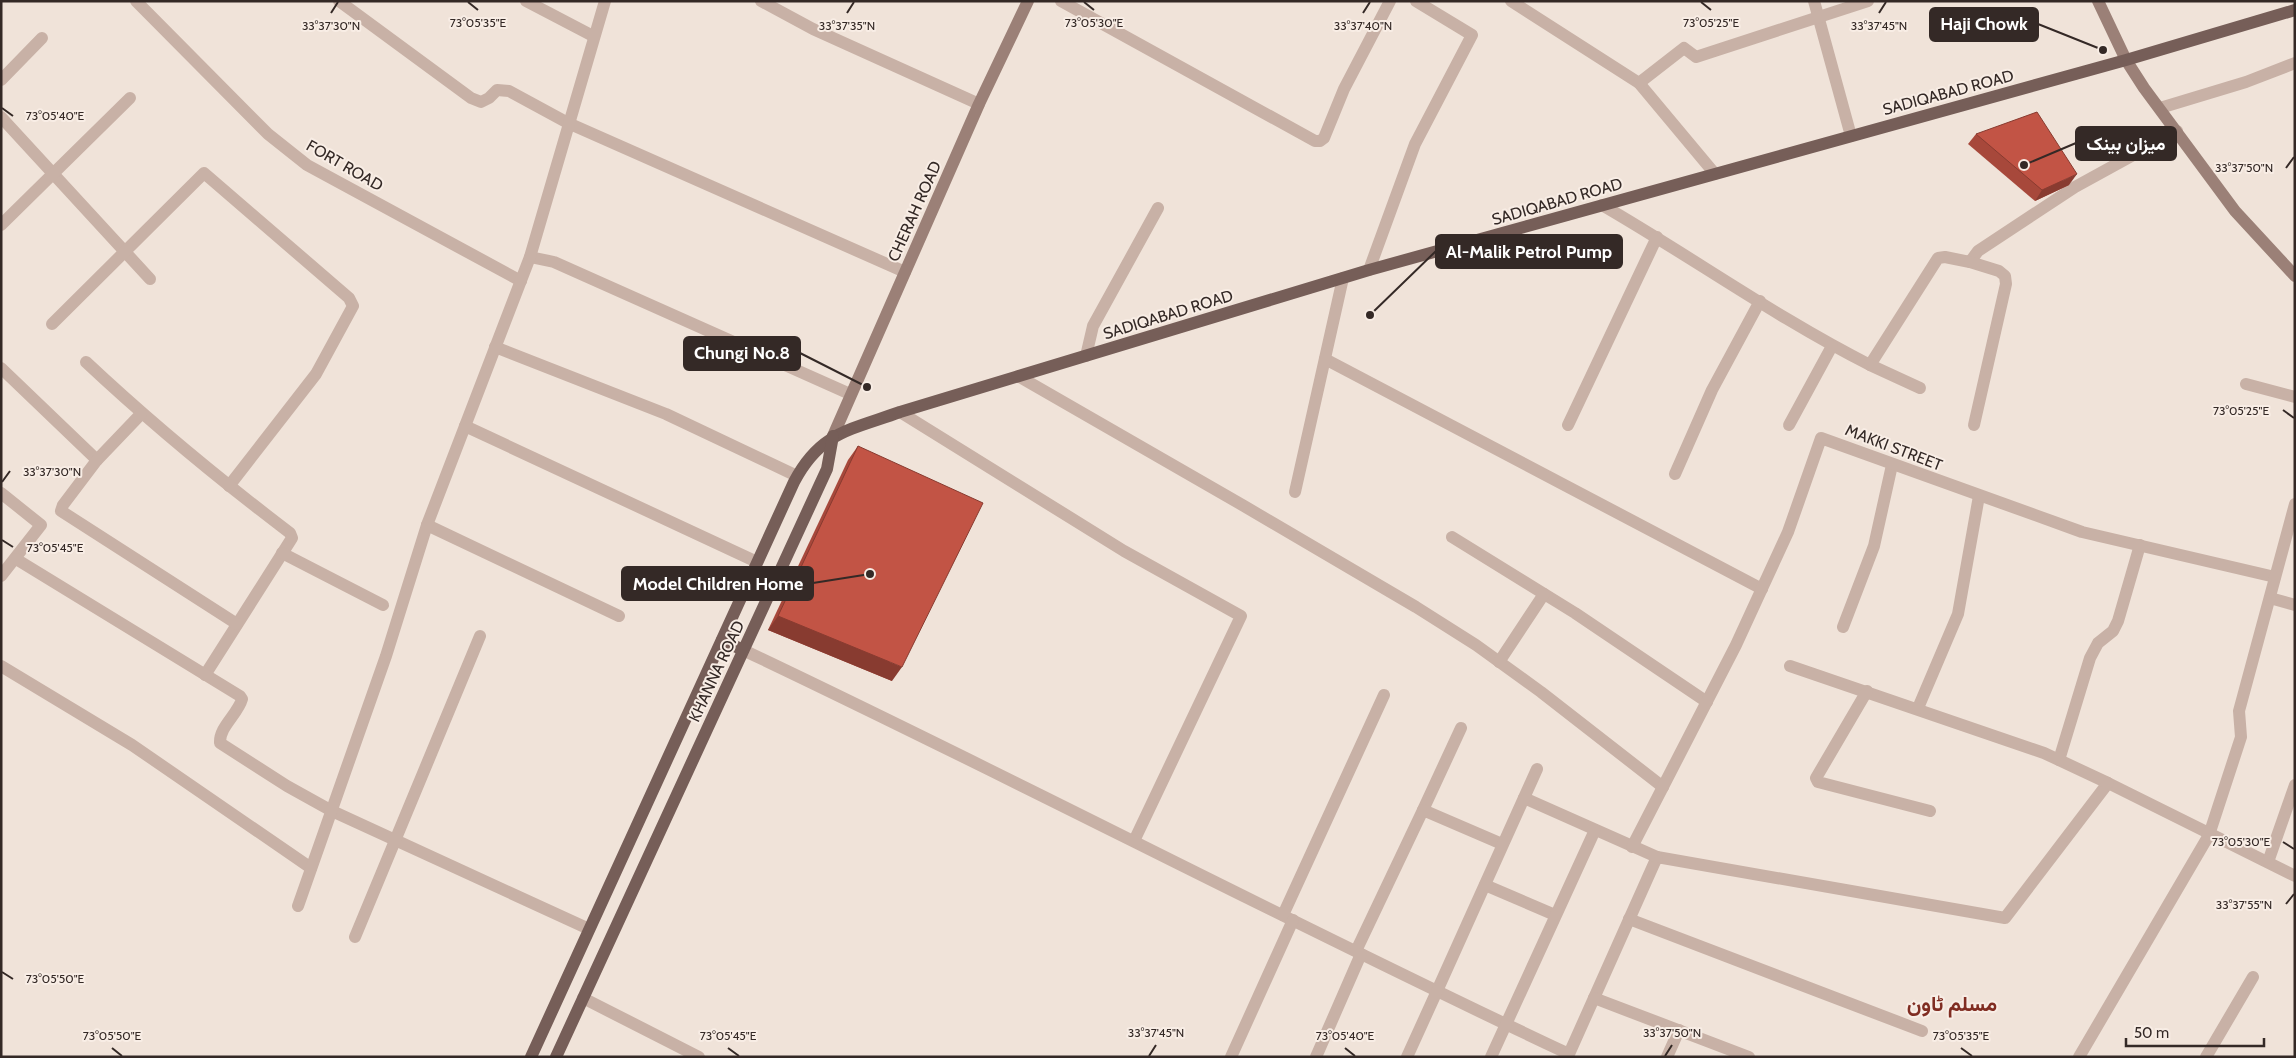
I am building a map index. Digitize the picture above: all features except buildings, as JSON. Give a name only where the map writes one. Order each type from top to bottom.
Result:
[{"type":"main road","name":"SADIQABAD ROAD","points":[[832,436],[900,412],[1369,270],[2126,60],[2295,10]]},
{"type":"main road","name":"KHANNA ROAD","points":[[531,1057],[797,476],[805,460],[832,436]]},
{"type":"main road","name":"KHANNA ROAD","points":[[556,1057],[827,469],[832,436]]},
{"type":"main road","points":[[722,640],[743,650]]},
{"type":"main road","points":[[562,988],[583,998]]},
{"type":"street","name":"FORT ROAD","points":[[136,1],[268,134],[307,165],[521,280]]},
{"type":"street","points":[[339,1],[471,98],[481,102],[489,98],[497,90],[509,91],[568,123],[905,272]]},
{"type":"street","points":[[526,1],[593,36]]},
{"type":"street","points":[[298,906],[386,656],[427,525],[530,257],[551,191],[593,36],[605,1]]},
{"type":"street","points":[[761,1],[813,29],[978,104]]},
{"type":"street","name":"CHERAH ROAD","points":[[832,436],[978,104],[1028,1]]},
{"type":"street","points":[[1061,1],[1315,141],[1320,142],[1324,138],[1344,89],[1390,1]]},
{"type":"street","points":[[1369,270],[1415,144],[1472,36],[1416,1]]},
{"type":"street","points":[[1512,1],[1639,84],[1715,174]]},
{"type":"street","points":[[1814,1],[1851,136]]},
{"type":"street","points":[[1639,84],[1684,48],[1696,57],[1868,1]]},
{"type":"street","points":[[2098,1],[2126,60],[2160,108],[2235,211],[2295,276]]},
{"type":"street","points":[[1,80],[42,38]]},
{"type":"street","points":[[2160,108],[2246,82],[2295,63]]},
{"type":"street","points":[[1,225],[130,98]]},
{"type":"street","points":[[1,117],[54,172],[150,280]]},
{"type":"street","points":[[1970,262],[1978,250],[2075,187],[2177,131]]},
{"type":"street","points":[[52,324],[204,173],[349,298],[353,306],[316,374],[229,486]]},
{"type":"street","points":[[1602,205],[1832,346],[1920,388]]},
{"type":"street","points":[[1086,356],[1093,326],[1158,208]]},
{"type":"street","points":[[1568,425],[1657,237]]},
{"type":"street","points":[[530,257],[554,262],[850,394]]},
{"type":"street","points":[[1870,365],[1938,258],[1945,257],[1970,262],[1999,272],[2005,276],[2006,284],[1974,426]]},
{"type":"street","points":[[1295,492],[1343,278]]},
{"type":"street","points":[[1675,474],[1712,390],[1760,301]]},
{"type":"street","points":[[1789,425],[1832,346]]},
{"type":"street","points":[[496,347],[666,414],[797,476]]},
{"type":"street","points":[[1325,359],[1762,589]]},
{"type":"street","points":[[86,362],[141,414],[290,533],[292,538],[206,674]]},
{"type":"street","points":[[1,368],[97,460]]},
{"type":"street","points":[[1018,376],[1416,607],[1499,662],[1663,787]]},
{"type":"street","points":[[2246,384],[2295,397]]},
{"type":"street","points":[[900,412],[1124,551],[1241,616],[1134,840]]},
{"type":"street","points":[[141,414],[97,460],[63,504],[61,511],[237,624]]},
{"type":"street","points":[[465,426],[758,562]]},
{"type":"street","name":"MAKKI STREET","points":[[1632,848],[1707,702],[1762,589],[1788,532],[1820,438],[2082,532],[2275,577]]},
{"type":"street","points":[[1843,627],[1874,546],[1892,465]]},
{"type":"street","points":[[1,493],[40,525],[16,559],[1,576]]},
{"type":"street","points":[[1918,708],[1958,614],[1979,496]]},
{"type":"street","points":[[2079,1057],[2209,835],[2241,737],[2239,711],[2295,504]]},
{"type":"street","points":[[427,525],[619,616]]},
{"type":"street","points":[[1452,537],[1544,594],[1707,702]]},
{"type":"street","points":[[2059,760],[2090,658],[2098,643],[2113,631],[2118,621],[2140,545]]},
{"type":"street","points":[[282,553],[382,605]]},
{"type":"street","points":[[16,559],[206,674],[242,699],[240,706],[221,734],[220,743],[287,786],[332,811],[590,930]]},
{"type":"street","points":[[1499,662],[1544,594]]},
{"type":"street","points":[[2270,598],[2295,605]]},
{"type":"street","points":[[355,938],[480,636]]},
{"type":"street","points":[[743,650],[893,721],[1568,1055],[1657,858]]},
{"type":"street","points":[[1,666],[132,745],[311,868]]},
{"type":"street","points":[[1790,666],[1918,708],[2059,760],[2295,876]]},
{"type":"street","points":[[1867,691],[1823,763],[1816,778],[1818,782],[1930,812]]},
{"type":"street","points":[[1231,1057],[1288,917],[1384,695]]},
{"type":"street","points":[[1316,1057],[1359,952],[1461,728]]},
{"type":"street","points":[[1407,1057],[1502,844],[1538,769]]},
{"type":"street","points":[[1524,798],[1657,858],[2005,918],[2108,783]]},
{"type":"street","points":[[2268,862],[2295,785]]},
{"type":"street","points":[[1423,810],[1502,844]]},
{"type":"street","points":[[1491,1057],[1595,830]]},
{"type":"street","points":[[1485,885],[1555,915]]},
{"type":"street","points":[[1629,919],[1922,1031]]},
{"type":"street","points":[[2206,1057],[2253,977]]},
{"type":"street","points":[[583,998],[700,1057]]},
{"type":"street","points":[[1594,998],[1749,1057]]},
{"type":"street","points":[[1666,1057],[1679,1030]]},
{"type":"place","name":"Haji Chowk","points":[[2103,50]]},
{"type":"place","name":"میزان بینک","points":[[2024,165]]},
{"type":"place","name":"Al-Malik Petrol Pump","points":[[1370,315]]},
{"type":"place","name":"Chungi No.8","points":[[867,387]]},
{"type":"place","name":"Model Children Home","points":[[870,574]]},
{"type":"district","name":"مسلم ٹاون","points":[[1952,1004]]}]
